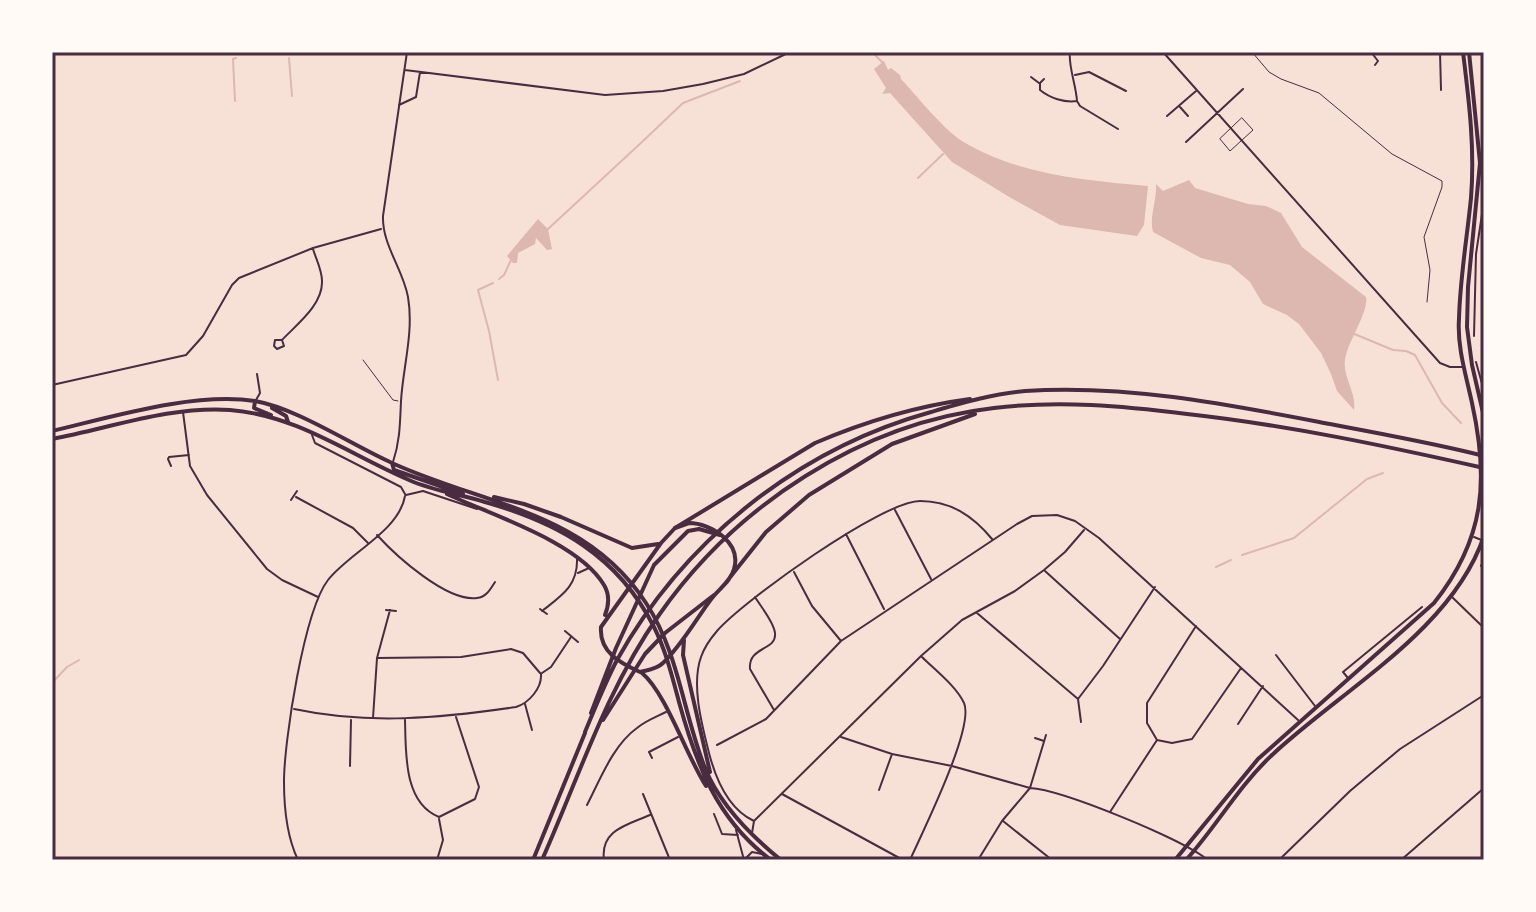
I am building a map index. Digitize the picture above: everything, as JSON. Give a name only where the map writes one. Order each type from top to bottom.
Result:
[{"type":"highway","points":[[1466,52],[1482,164],[1467,317],[1471,359],[1484,417]]},
{"type":"highway","points":[[1175,860],[1239,780],[1299,721],[1434,603],[1453,578],[1473,536],[1482,495],[1482,460],[1458,321],[1471,198],[1472,135],[1466,52]]},
{"type":"highway","points":[[603,621],[675,528],[803,449],[827,438],[936,403],[1026,391],[1140,393],[1260,410],[1484,456]]},
{"type":"highway","points":[[533,860],[616,662],[657,599],[702,547],[745,509],[806,464],[852,440],[920,415],[989,396]]},
{"type":"highway","points":[[255,401],[254,408],[312,432],[384,470],[537,533],[589,568],[605,585],[608,594],[608,608],[601,633],[608,651],[624,665],[640,672],[653,686],[694,768],[712,795],[736,828],[771,860]]},
{"type":"highway","points":[[52,431],[180,404],[255,401],[287,411],[392,463],[472,496],[551,521],[590,544],[647,604],[675,663],[694,733],[712,782],[752,834],[781,860]]},
{"type":"highway","points":[[263,403],[286,416],[288,422]]},
{"type":"highway","points":[[542,860],[610,699],[658,616],[691,575],[748,519],[800,480],[855,449],[926,423],[992,408],[1081,404],[1240,420],[1484,468]]},
{"type":"highway","points":[[640,672],[664,662],[766,532],[809,495],[892,444],[992,408]]},
{"type":"highway","points":[[52,439],[183,411],[233,410],[277,418]]},
{"type":"highway","points":[[438,490],[524,504],[632,548],[661,543]]},
{"type":"highway","points":[[472,496],[478,509]]},
{"type":"highway","points":[[675,528],[689,523],[720,535],[733,548],[736,561],[731,576]]},
{"type":"highway","points":[[585,732],[598,691],[654,565],[684,534],[706,528]]},
{"type":"highway","points":[[1186,860],[1270,757],[1429,623],[1462,584],[1484,539]]},
{"type":"highway","points":[[615,568],[654,627],[693,748],[712,795]]},
{"type":"highway","points":[[594,735],[645,654],[665,633],[714,595]]},
{"type":"highway","points":[[687,632],[682,644],[683,655],[712,782]]},
{"type":"highway","points":[[1349,678],[1354,686]]},
{"type":"highway","points":[[1299,721],[1305,727]]},
{"type":"street","points":[[392,463],[401,424],[410,319],[402,274],[383,228],[384,202],[407,52]]},
{"type":"street","points":[[404,70],[605,95],[663,91],[703,84],[744,74],[790,52]]},
{"type":"street","points":[[1070,52],[1069,64],[1075,75],[1080,106],[1118,129]]},
{"type":"street","points":[[1163,52],[1440,363],[1464,367]]},
{"type":"street","points":[[1371,52],[1378,61],[1375,65]]},
{"type":"street","points":[[1440,52],[1441,90]]},
{"type":"street","points":[[399,105],[416,97],[421,71]]},
{"type":"street","points":[[1075,75],[1089,72],[1126,91]]},
{"type":"street","points":[[1031,77],[1040,83]]},
{"type":"street","points":[[1044,79],[1040,90],[1051,98],[1077,101]]},
{"type":"street","points":[[1119,87],[1122,80]]},
{"type":"street","points":[[1441,85],[1447,84]]},
{"type":"street","points":[[1186,142],[1243,89]]},
{"type":"street","points":[[1167,116],[1197,90]]},
{"type":"street","points":[[1179,106],[1188,116]]},
{"type":"street","points":[[1115,125],[1118,119]]},
{"type":"street","points":[[1474,336],[1476,254],[1484,201]]},
{"type":"street","points":[[52,385],[186,355],[203,336],[239,278],[313,248],[383,228]]},
{"type":"street","points":[[371,232],[384,235]]},
{"type":"street","points":[[282,340],[309,312],[318,297],[323,282],[313,248]]},
{"type":"street","points":[[1476,362],[1484,391]]},
{"type":"street","points":[[255,401],[260,393],[257,374]]},
{"type":"street","points":[[183,411],[190,466],[198,483],[267,569],[282,580],[319,597]]},
{"type":"street","points":[[298,860],[288,828],[284,783],[305,641],[319,597],[333,574],[397,515],[405,496],[401,487],[315,443],[312,432]]},
{"type":"street","points":[[171,466],[169,457],[189,455]]},
{"type":"street","points":[[291,500],[296,497],[297,491]]},
{"type":"street","points":[[405,496],[423,491],[478,509]]},
{"type":"street","points":[[296,497],[343,521],[368,543]]},
{"type":"street","points":[[754,821],[743,816],[717,780],[707,743],[698,695],[698,675],[701,657],[718,630],[755,597],[846,534],[894,508],[918,501],[950,508],[973,517],[992,539]]},
{"type":"street","points":[[894,508],[932,580]]},
{"type":"street","points":[[717,745],[758,726],[841,641],[885,610],[992,539],[1032,516],[1049,514],[1065,517],[1115,550],[1299,721]]},
{"type":"street","points":[[752,834],[754,821],[921,656],[962,620],[1015,591],[1044,570],[1065,552],[1085,528]]},
{"type":"street","points":[[846,534],[885,610]]},
{"type":"street","points":[[377,535],[408,564],[454,593],[476,598],[487,595],[495,582]]},
{"type":"street","points":[[1473,536],[1484,539]]},
{"type":"street","points":[[547,614],[541,610],[570,588],[577,574],[577,559]]},
{"type":"street","points":[[1481,566],[1484,559]]},
{"type":"street","points":[[577,574],[589,568]]},
{"type":"street","points":[[1044,570],[1120,639]]},
{"type":"street","points":[[793,571],[812,606],[841,641]]},
{"type":"street","points":[[1078,699],[1155,587]]},
{"type":"street","points":[[755,597],[776,636],[772,643],[753,655],[750,669],[775,711]]},
{"type":"street","points":[[1452,597],[1484,628]]},
{"type":"street","points":[[1349,678],[1343,672],[1418,608]]},
{"type":"street","points":[[373,719],[377,658],[388,610],[396,611]]},
{"type":"street","points":[[976,612],[1078,699],[1081,722]]},
{"type":"street","points":[[1197,625],[1147,703],[1147,723],[1157,740],[1172,743],[1192,739],[1242,666]]},
{"type":"street","points":[[565,631],[578,642]]},
{"type":"street","points":[[541,674],[551,667],[571,637]]},
{"type":"street","points":[[293,709],[351,719],[405,720],[455,716],[525,704],[541,682],[541,674],[523,653],[511,649],[461,657],[377,658]]},
{"type":"street","points":[[1276,655],[1315,707]]},
{"type":"street","points":[[910,860],[952,766],[966,713],[965,704],[921,656]]},
{"type":"street","points":[[1238,724],[1263,686]]},
{"type":"street","points":[[1279,860],[1350,791],[1400,749],[1484,695]]},
{"type":"street","points":[[525,704],[532,730]]},
{"type":"street","points":[[587,805],[610,761],[629,735],[667,711]]},
{"type":"street","points":[[439,817],[475,799],[478,794],[478,777],[455,716]]},
{"type":"street","points":[[350,766],[351,719]]},
{"type":"street","points":[[405,720],[406,756],[415,793],[424,807],[439,817],[443,840],[437,860],[432,858]]},
{"type":"street","points":[[978,860],[1002,821],[1030,788],[1046,735]]},
{"type":"street","points":[[649,752],[679,736]]},
{"type":"street","points":[[840,737],[892,754],[952,766],[1030,788],[1109,813],[1195,850],[1208,860]]},
{"type":"street","points":[[1035,738],[1044,741]]},
{"type":"street","points":[[1109,813],[1157,740]]},
{"type":"street","points":[[646,747],[652,758]]},
{"type":"street","points":[[879,790],[892,754]]},
{"type":"street","points":[[1401,860],[1484,788]]},
{"type":"street","points":[[643,794],[670,860]]},
{"type":"street","points":[[782,794],[903,860]]},
{"type":"street","points":[[590,799],[597,802]]},
{"type":"street","points":[[714,814],[722,834],[738,835]]},
{"type":"street","points":[[604,860],[606,840],[611,833],[650,815]]},
{"type":"street","points":[[1002,821],[1051,859]]},
{"type":"street","points":[[736,828],[744,860]]},
{"type":"street","points":[[744,860],[752,852],[763,854]]},
{"type":"lane","points":[[1252,52],[1269,72],[1319,93],[1392,154],[1442,181],[1424,237],[1430,270],[1427,302]]},
{"type":"lane","points":[[1242,118],[1253,130],[1243,141],[1230,151],[1220,139],[1242,118]]},
{"type":"lane","points":[[363,360],[393,400],[401,402]]},
{"type":"shaded area","points":[[884,61],[888,70],[891,68],[900,75],[947,129],[983,152],[1006,162],[1052,174],[1148,186],[1144,225],[1137,236],[1060,225],[952,162],[890,93],[882,94],[886,88],[874,69]]},
{"type":"shaded area","points":[[1189,180],[1195,188],[1248,204],[1266,206],[1281,213],[1302,247],[1366,297],[1365,309],[1345,362],[1354,410],[1337,391],[1321,353],[1299,324],[1263,304],[1250,282],[1230,265],[1201,258],[1153,232],[1156,184],[1163,191]]},
{"type":"shaded area","points":[[538,219],[548,229],[552,249],[547,250],[536,238],[535,244],[518,253],[517,263],[513,263],[507,256]]},
{"type":"waterway","points":[[872,52],[883,63]]},
{"type":"waterway","points":[[235,101],[233,59],[236,58]]},
{"type":"waterway","points":[[289,58],[292,96]]},
{"type":"waterway","points":[[643,141],[683,103],[740,81]]},
{"type":"waterway","points":[[548,229],[642,142]]},
{"type":"waterway","points":[[918,178],[943,154]]},
{"type":"waterway","points":[[499,279],[511,260]]},
{"type":"waterway","points":[[493,283],[478,290],[498,380]]},
{"type":"waterway","points":[[1352,333],[1393,350],[1415,355],[1442,403],[1461,423]]},
{"type":"waterway","points":[[1242,555],[1294,538],[1367,479],[1383,473]]},
{"type":"waterway","points":[[1216,567],[1231,560]]},
{"type":"waterway","points":[[52,683],[67,667],[79,660]]}]
